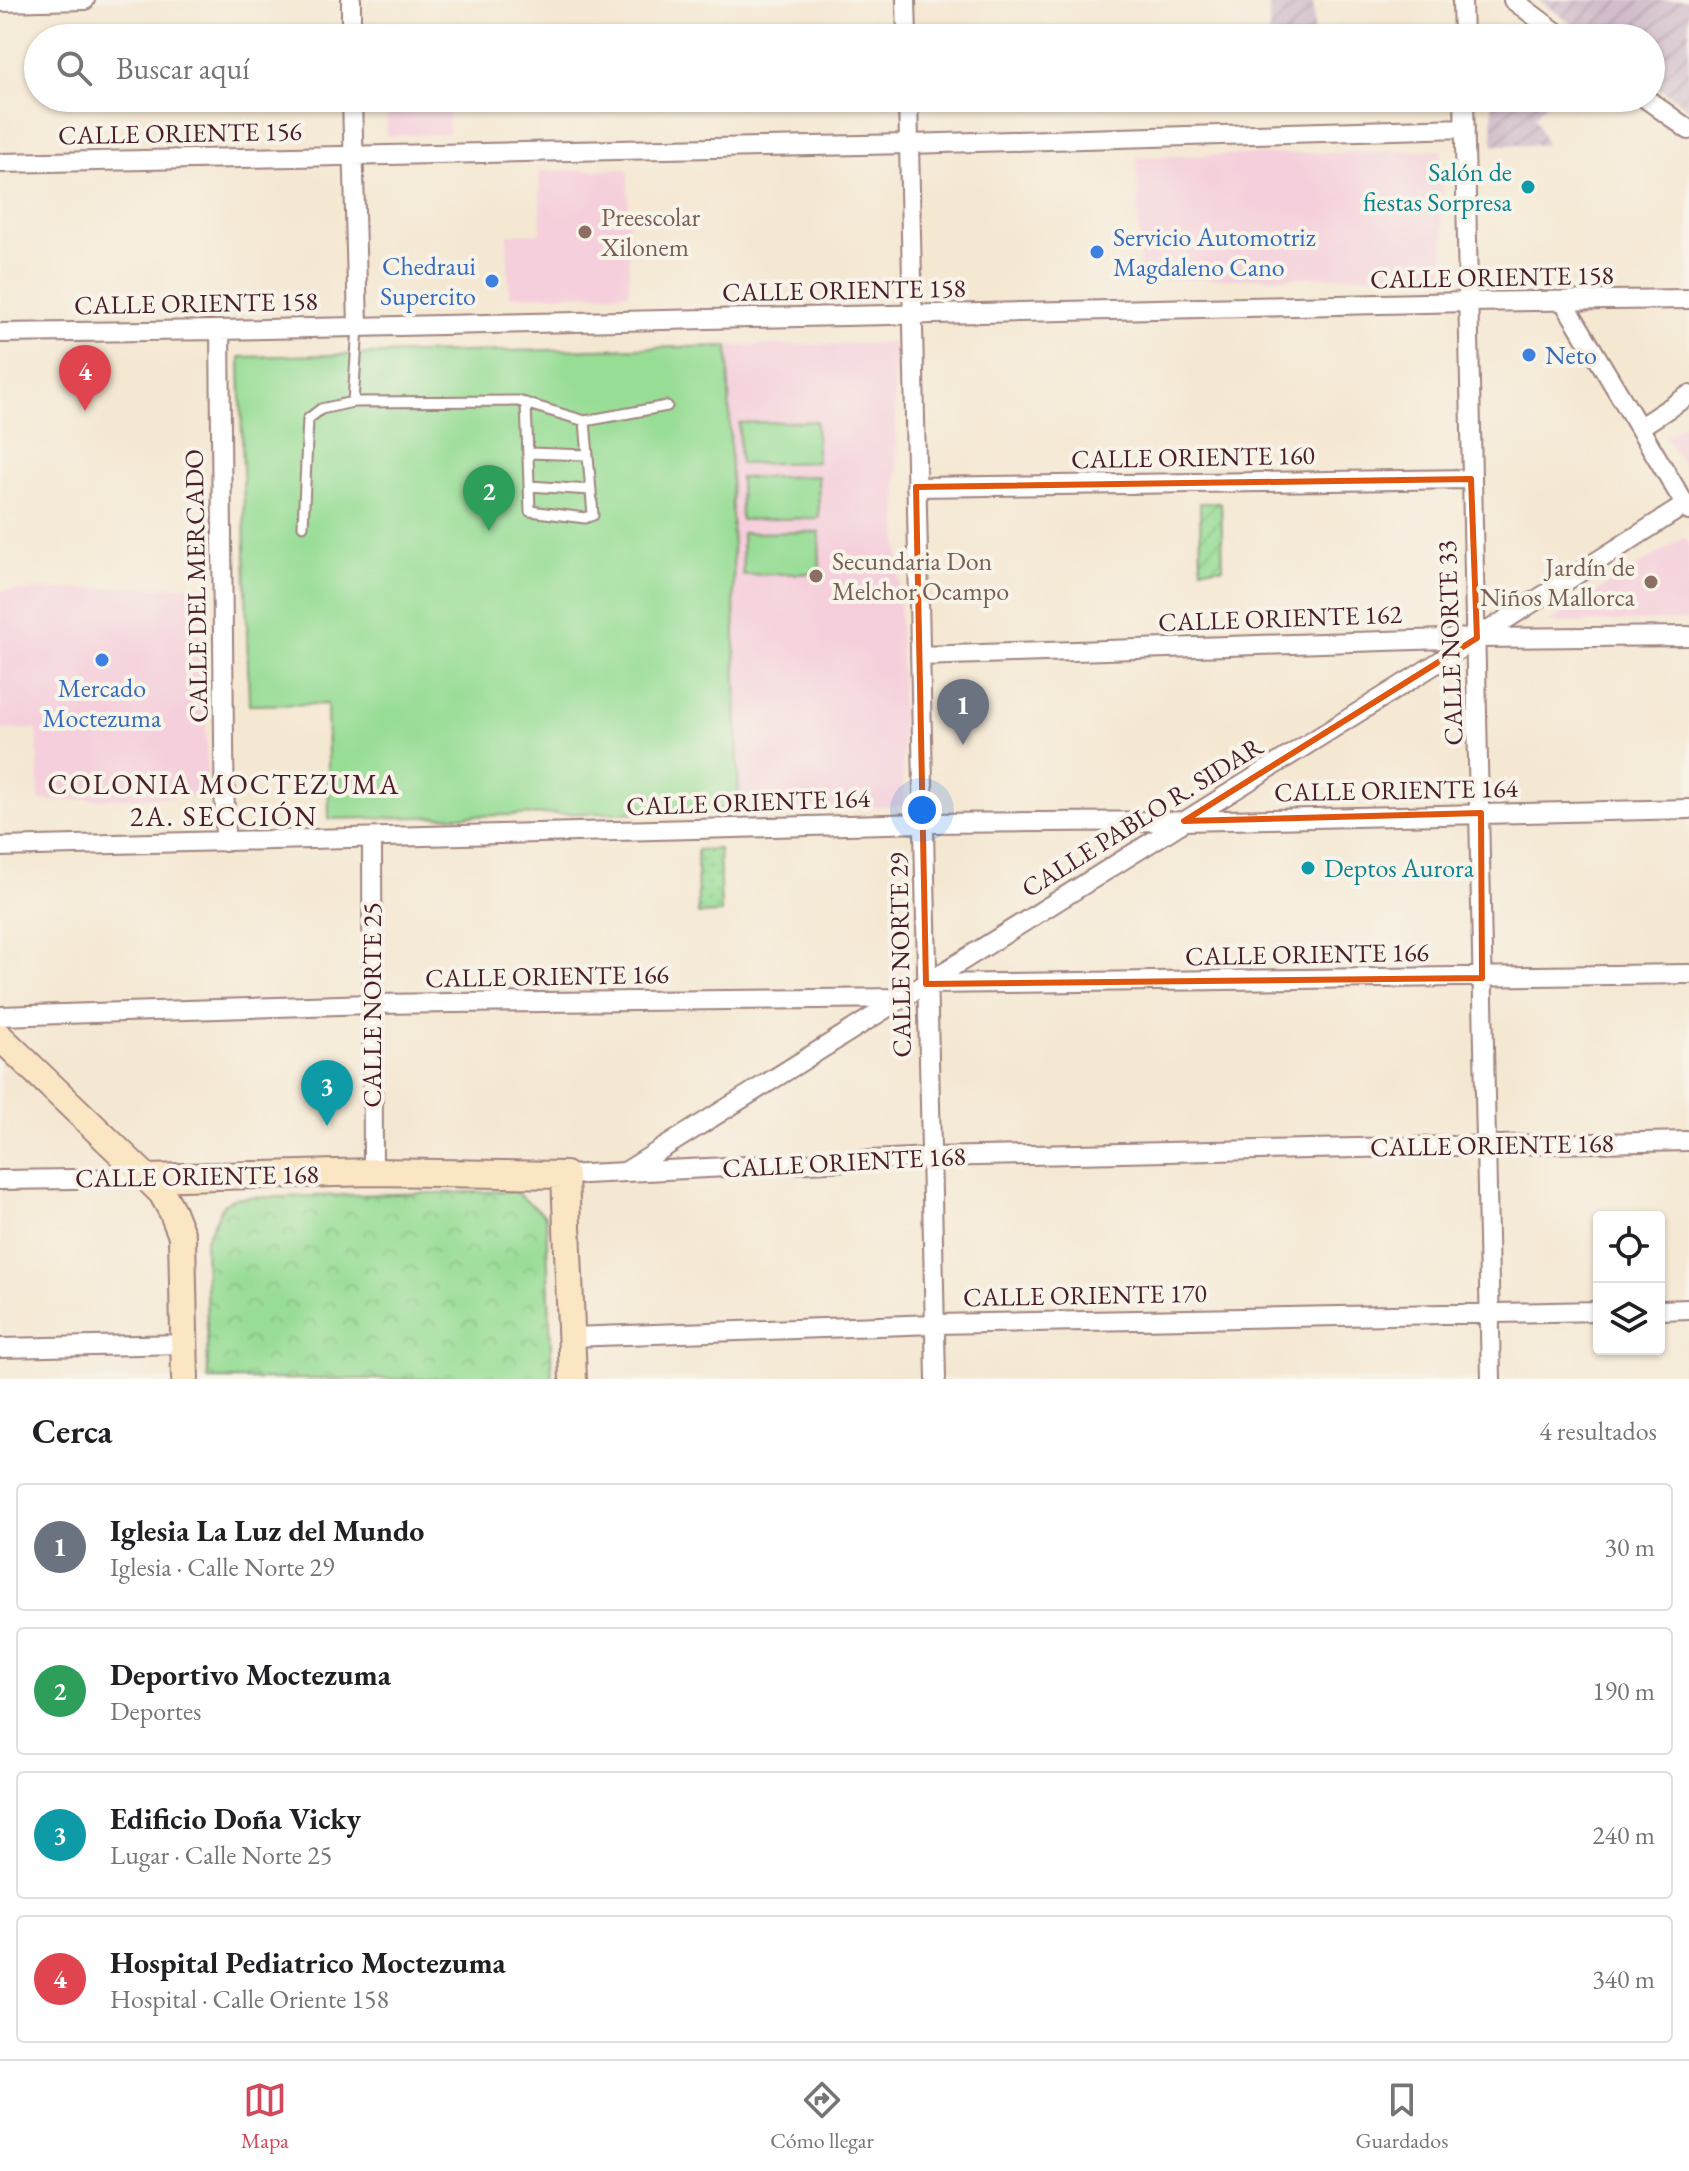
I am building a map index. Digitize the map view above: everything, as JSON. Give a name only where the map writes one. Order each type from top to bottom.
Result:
[{"type":"street","points":[[0,2],[85,0]]},
{"type":"street","points":[[351,0],[351,24]]},
{"type":"street","points":[[906,0],[907,24]]},
{"type":"street","points":[[1462,0],[1463,24]]},
{"type":"street","points":[[1513,0],[1545,24]]},
{"type":"street","points":[[352,112],[358,326]]},
{"type":"street","name":"CALLE NORTE 29","points":[[908,112],[936,1379]]},
{"type":"street","name":"CALLE NORTE 33","points":[[1464,112],[1491,1379]]},
{"type":"street","points":[[1664,112],[1689,130]]},
{"type":"street","name":"CALLE ORIENTE 156","points":[[0,163],[909,144],[1465,128]]},
{"type":"street","name":"CALLE ORIENTE 158","points":[[0,333],[1689,299]]},
{"type":"street","points":[[1564,302],[1687,508]]},
{"type":"street","name":"CALLE DEL MERCADO","points":[[220,330],[225,842]]},
{"type":"street","points":[[1640,427],[1689,395]]},
{"type":"street","name":"CALLE ORIENTE 160","points":[[916,487],[1471,479]]},
{"type":"street","name":"CALLE PABLO R. SIDAR","points":[[625,1172],[1687,508]]},
{"type":"street","name":"CALLE ORIENTE 162","points":[[920,656],[1477,638],[1689,636]]},
{"type":"street","name":"CALLE ORIENTE 164","points":[[0,847],[923,823],[1184,821],[1689,809]]},
{"type":"street","name":"CALLE NORTE 25","points":[[372,838],[373,1172]]},
{"type":"street","name":"CALLE ORIENTE 166","points":[[926,984],[1689,974]]},
{"type":"street","name":"CALLE ORIENTE 166","points":[[0,1016],[371,1004],[902,998]]},
{"type":"street","points":[[0,1037],[162,1193],[172,1211],[182,1236],[185,1379]]},
{"type":"street","name":"CALLE ORIENTE 168","points":[[0,1180],[373,1172],[565,1175],[931,1157],[1689,1141]]},
{"type":"street","points":[[565,1175],[573,1379]]},
{"type":"street","points":[[1665,1310],[1689,1309]]},
{"type":"street","name":"CALLE ORIENTE 170","points":[[571,1337],[935,1324],[1593,1311]]},
{"type":"street","points":[[0,1348],[185,1344]]},
{"type":"lane","points":[[353,402],[358,326]]},
{"type":"lane","points":[[303,526],[308,419],[321,409],[353,402],[518,401],[585,421],[667,406]]},
{"type":"lane","points":[[526,403],[530,511],[585,518],[593,515],[585,421]]},
{"type":"lane","points":[[528,453],[588,455]]},
{"type":"lane","points":[[529,486],[591,490]]},
{"type":"highlighted area","points":[[1471,479],[1477,638],[1184,821],[1481,813],[1482,978],[926,984],[916,487]]},
{"type":"shaded area","points":[[1269,0],[1313,0],[1314,24],[1269,24]]},
{"type":"shaded area","points":[[1539,0],[1689,0],[1689,109],[1665,92],[1665,24],[1572,24]]},
{"type":"shaded area","points":[[386,112],[449,112],[449,134],[387,136]]},
{"type":"shaded area","points":[[1492,112],[1538,112],[1535,116],[1546,145],[1493,145]]},
{"type":"shaded area","points":[[1441,150],[1444,274],[1140,281],[1137,157]]},
{"type":"shaded area","name":"Preescolar Xilonem","points":[[628,169],[629,293],[509,296],[507,234],[541,233],[539,171]]},
{"type":"shaded area","name":"Secundaria Don Melchor Ocampo","points":[[894,343],[904,806],[739,810],[728,346]]},
{"type":"shaded area","points":[[1689,421],[1689,475],[1665,436]]},
{"type":"shaded area","name":"Jardín de Niños Mallorca","points":[[1685,537],[1689,543],[1689,620],[1547,623]]},
{"type":"shaded area","name":"Mercado Moctezuma","points":[[202,586],[208,796],[39,801],[37,729],[0,730],[0,591]]},
{"type":"green space","points":[[728,346],[739,810],[329,819],[327,704],[249,705],[240,357]]},
{"type":"green space","points":[[816,421],[817,462],[740,464],[739,423]]},
{"type":"green space","points":[[818,476],[819,518],[741,520],[740,478]]},
{"type":"green space","points":[[1200,503],[1221,503],[1223,568],[1201,568]]},
{"type":"green space","points":[[819,532],[820,573],[743,575],[742,533]]},
{"type":"green space","points":[[719,849],[721,913],[698,914],[697,850]]},
{"type":"green space","points":[[514,1191],[546,1216],[552,1379],[208,1379],[205,1241],[223,1205],[230,1200]]},
{"type":"place","name":"Salón de fiestas Sorpresa","points":[[1528,187]]},
{"type":"place","name":"Preescolar Xilonem","points":[[585,232]]},
{"type":"place","name":"Servicio Automotriz Magdaleno Cano","points":[[1097,252]]},
{"type":"place","name":"Chedraui Supercito","points":[[492,281]]},
{"type":"place","name":"Neto","points":[[1529,355]]},
{"type":"place","name":"Hospital Pediatrico Moctezuma","points":[[85,411]]},
{"type":"place","name":"Deportivo Moctezuma","points":[[489,531]]},
{"type":"place","name":"Secundaria Don Melchor Ocampo","points":[[816,576]]},
{"type":"place","name":"Jardín de Niños Mallorca","points":[[1651,582]]},
{"type":"place","name":"Mercado Moctezuma","points":[[102,660]]},
{"type":"place","name":"Iglesia La Luz del Mundo","points":[[963,745]]},
{"type":"place","name":"Deptos Aurora","points":[[1308,868]]},
{"type":"place","name":"Edificio Doña Vicky","points":[[327,1126]]},
{"type":"district","name":"COLONIA MOCTEZUMA 2A. SECCIÓN","points":[[224,800]]}]
